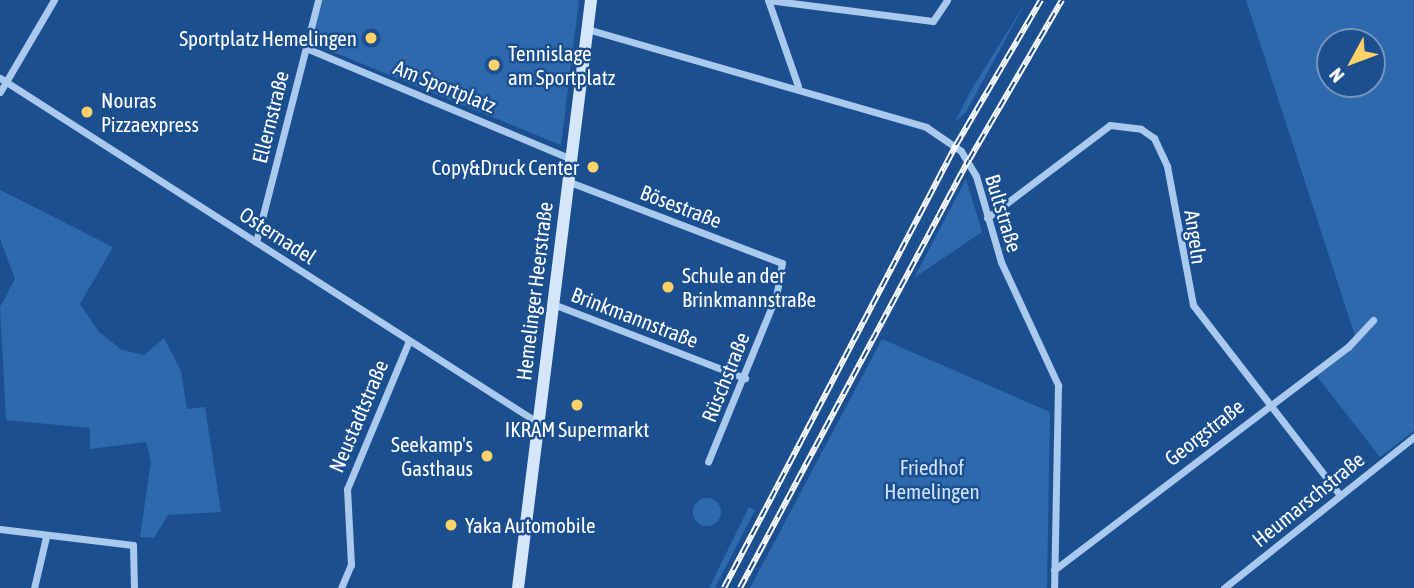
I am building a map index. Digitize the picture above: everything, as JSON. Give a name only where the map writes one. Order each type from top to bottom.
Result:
[{"type":"main road","name":"Hemelinger Heerstraße","points":[[518,588],[569,158],[591,0]]},
{"type":"street","points":[[0,92],[3,80],[54,0]]},
{"type":"street","name":"Ellernstraße","points":[[256,242],[317,0]]},
{"type":"street","points":[[798,86],[768,0],[933,21],[947,0]]},
{"type":"street","name":"Bultstraße","points":[[587,29],[798,86],[926,127],[956,145],[976,176],[987,218],[1014,294],[1058,385],[1054,588]]},
{"type":"street","name":"Am Sportplatz","points":[[306,48],[569,158]]},
{"type":"street","name":"Osternadel","points":[[3,80],[537,422]]},
{"type":"street","name":"Angeln","points":[[987,218],[1101,129],[1123,124],[1141,129],[1162,149],[1193,305],[1340,495]]},
{"type":"street","name":"Bösestraße","points":[[567,181],[782,263]]},
{"type":"street","name":"Rüschstraße","points":[[708,462],[745,377],[782,263]]},
{"type":"street","name":"Brinkmannstraße","points":[[552,304],[745,377]]},
{"type":"street","name":"Georgstraße","points":[[1054,570],[1348,347],[1373,320]]},
{"type":"street","name":"Neustadtstraße","points":[[341,588],[351,565],[347,489],[409,341]]},
{"type":"street","name":"Heumarschstraße","points":[[1224,588],[1414,437]]},
{"type":"street","points":[[0,529],[46,537],[133,545],[134,588]]},
{"type":"street","points":[[34,588],[46,537]]},
{"type":"green space","name":"Tennislage am Sportplatz","points":[[322,0],[579,0],[561,145],[311,43]]},
{"type":"green space","points":[[1027,0],[966,112],[955,122],[970,92]]},
{"type":"green space","points":[[1246,0],[1414,0],[1414,431],[1380,457],[1316,375],[1357,342]]},
{"type":"green space","points":[[966,179],[982,232],[914,278]]},
{"type":"green space","points":[[0,190],[113,247],[80,304],[99,332],[122,350],[144,355],[164,338],[181,371],[187,409],[205,407],[221,512],[168,515],[154,538],[140,537],[151,461],[146,442],[90,449],[90,428],[6,420],[0,307],[15,279],[0,239]]},
{"type":"green space","name":"Friedhof Hemelingen","points":[[882,339],[1050,412],[1047,588],[750,588]]},
{"type":"green space","points":[[707,498],[717,502],[721,512],[717,522],[707,526],[697,522],[693,512],[697,502]]},
{"type":"green space","points":[[749,507],[755,510],[715,588],[709,588]]},
{"type":"railway","points":[[724,588],[956,145],[1041,0]]},
{"type":"railway","points":[[740,588],[969,160],[1062,0]]},
{"type":"place","name":"Sportplatz Hemelingen","points":[[371,38]]},
{"type":"place","name":"Tennislage am Sportplatz","points":[[494,65]]},
{"type":"place","name":"Nouras Pizzaexpress","points":[[87,112]]},
{"type":"place","name":"Copy&Druck Center","points":[[593,167]]},
{"type":"place","name":"Schule an der Brinkmannstraße","points":[[668,287]]},
{"type":"place","name":"IKRAM Supermarkt","points":[[577,405]]},
{"type":"place","name":"Seekamp's Gasthaus","points":[[487,456]]},
{"type":"place","name":"Yaka Automobile","points":[[451,525]]}]
